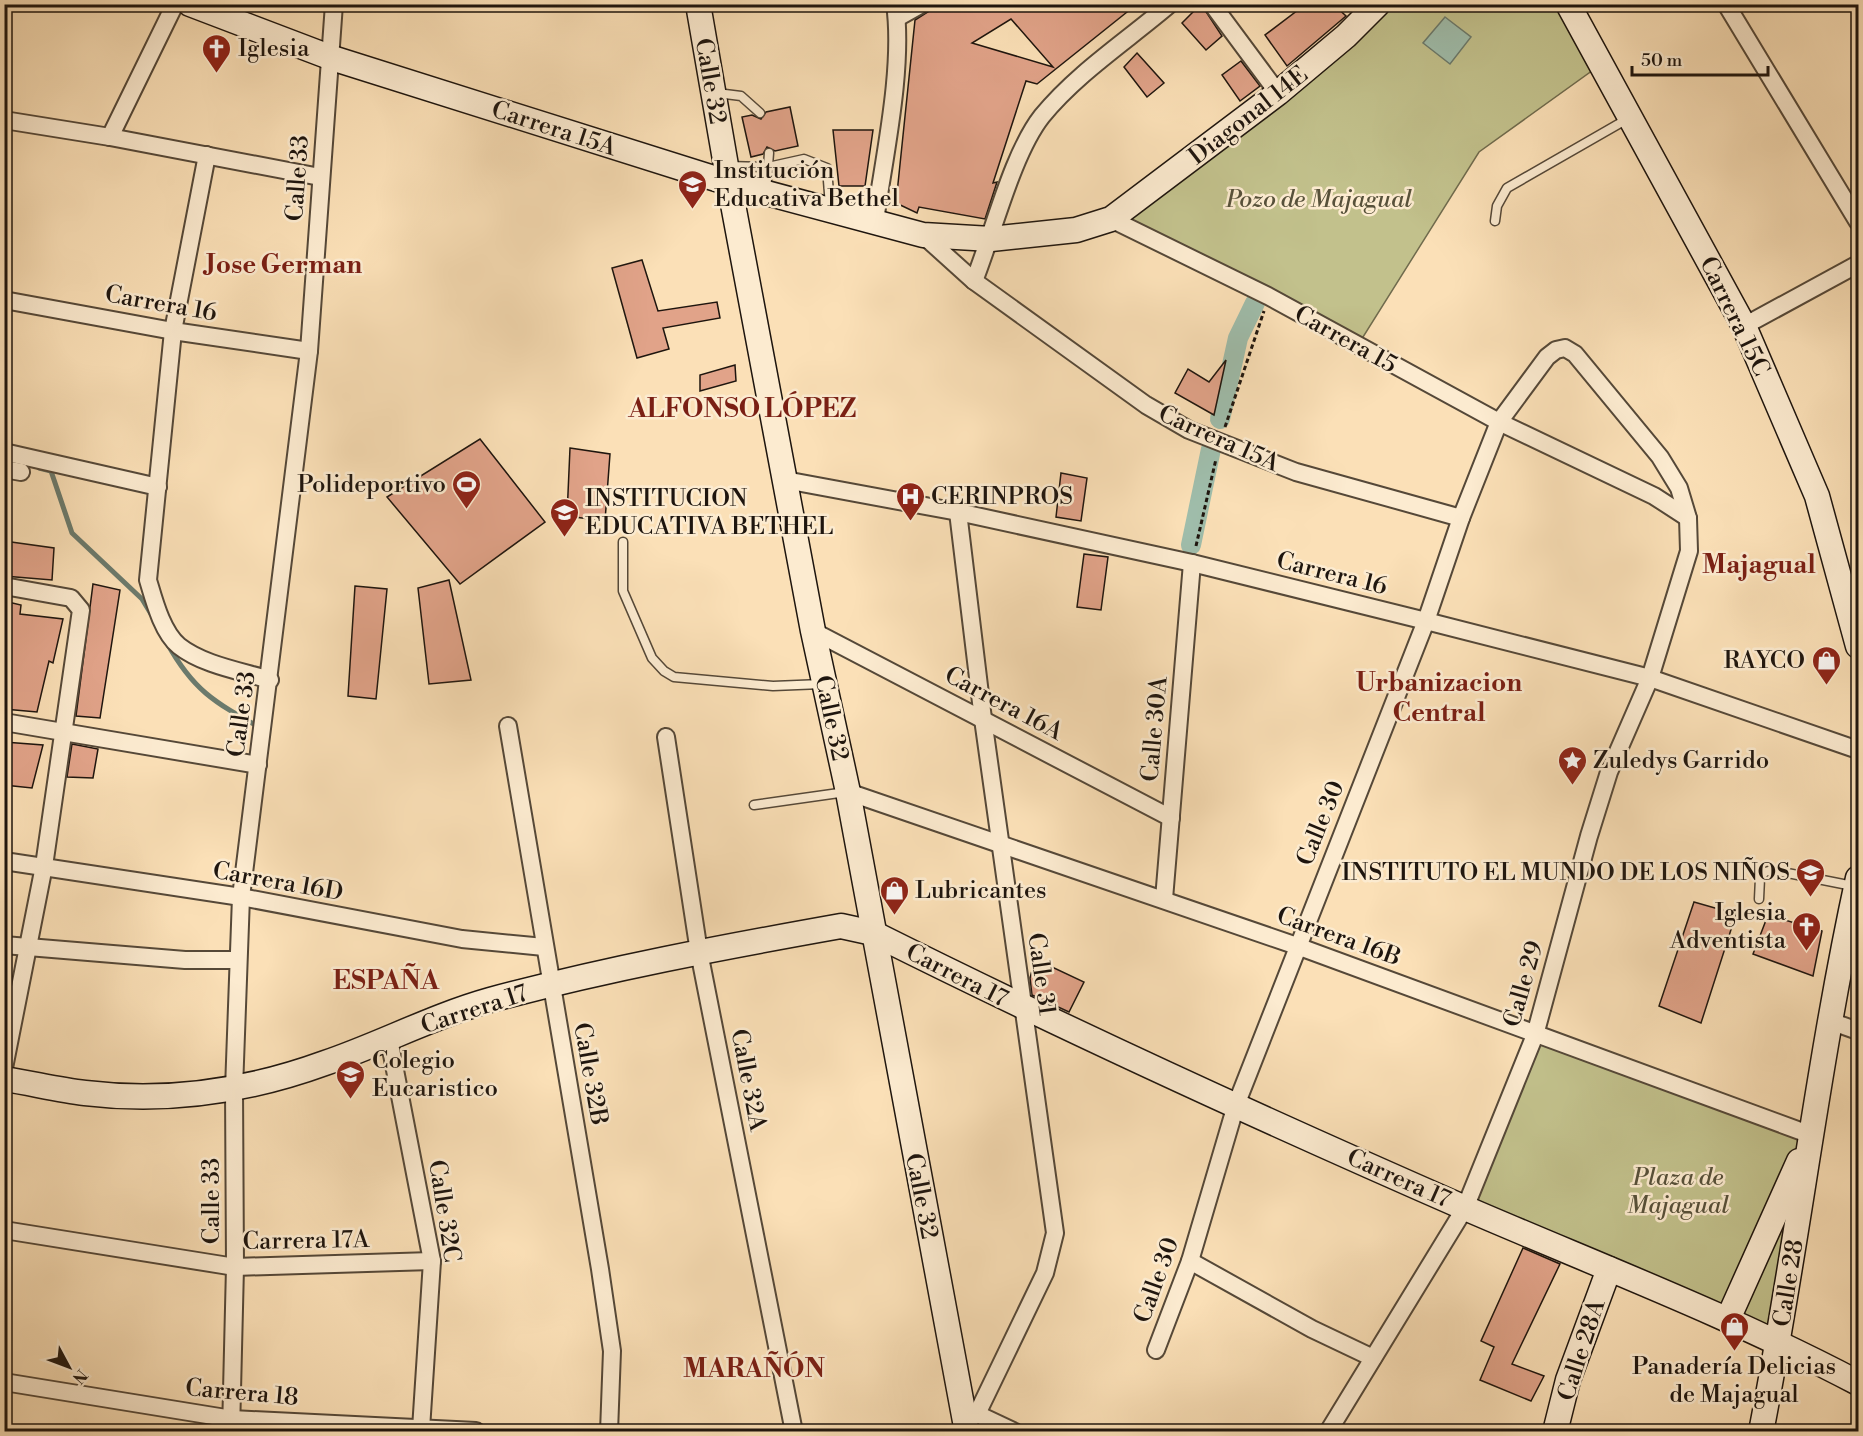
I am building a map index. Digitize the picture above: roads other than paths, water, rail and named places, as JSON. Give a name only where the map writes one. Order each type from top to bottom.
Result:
[{"type":"street","points":[[110,137],[175,4]]},
{"type":"street","name":"Carrera 15A","points":[[190,4],[332,58],[727,175],[766,193],[923,235],[991,239]]},
{"type":"street","name":"Calle 33","points":[[231,1425],[235,1267],[234,1089],[241,897],[270,680],[309,351],[320,177],[332,58],[334,4]]},
{"type":"street","name":"Calle 32","points":[[698,4],[727,175],[813,631],[848,792],[873,933],[969,1420]]},
{"type":"street","points":[[875,221],[893,100],[896,11],[922,4]]},
{"type":"street","points":[[974,281],[1027,140],[1042,117],[1066,90],[1170,4]]},
{"type":"street","points":[[1212,4],[1278,93]]},
{"type":"street","name":"Diagonal 14E","points":[[1112,219],[1278,93],[1346,36],[1378,4]]},
{"type":"street","name":"Carrera 15C","points":[[1568,4],[1744,326],[1817,495],[1858,641]]},
{"type":"street","points":[[1726,4],[1858,222]]},
{"type":"street","points":[[4,120],[110,137],[320,177]]},
{"type":"street","points":[[207,155],[173,331],[148,580],[157,611],[178,645],[211,662],[270,680]]},
{"type":"street","points":[[991,239],[1076,230],[1112,219]]},
{"type":"street","name":"Carrera 15","points":[[1112,219],[1268,297],[1499,422],[1654,496],[1688,518]]},
{"type":"street","name":"Carrera 15A","points":[[923,235],[974,281],[1146,405],[1190,430],[1296,472],[1461,518]]},
{"type":"street","points":[[1744,326],[1858,264]]},
{"type":"street","name":"Carrera 16","points":[[4,300],[173,331],[309,351]]},
{"type":"street","name":"Calle 30","points":[[1156,1350],[1190,1261],[1236,1105],[1426,621],[1461,518],[1499,422],[1556,350],[1565,348],[1575,354]]},
{"type":"street","name":"Calle 29","points":[[1328,1431],[1465,1208],[1535,1035],[1589,836],[1609,772],[1650,678],[1676,602],[1689,551],[1688,518],[1679,488],[1660,457],[1575,354]]},
{"type":"street","points":[[4,452],[158,487]]},
{"type":"street","name":"Carrera 16","points":[[785,480],[958,512],[1192,563],[1426,621],[1650,678],[1858,750]]},
{"type":"street","name":"Calle 31","points":[[958,512],[983,718],[1055,1233],[1045,1273],[969,1420]]},
{"type":"street","name":"Calle 30A","points":[[1164,899],[1192,563]]},
{"type":"street","points":[[4,586],[71,598],[81,610],[44,866],[4,1068]]},
{"type":"street","name":"Carrera 16A","points":[[813,631],[1171,818]]},
{"type":"street","points":[[4,722],[258,765]]},
{"type":"street","name":"Calle 32B","points":[[508,726],[612,1351],[609,1431]]},
{"type":"street","name":"Calle 32A","points":[[666,737],[699,952],[794,1431]]},
{"type":"street","name":"Carrera 16B","points":[[848,792],[1297,946],[1811,1135]]},
{"type":"street","name":"Carrera 16D","points":[[4,861],[241,897],[462,939],[543,947]]},
{"type":"street","name":"Calle 28","points":[[1761,1431],[1779,1341],[1830,1021],[1858,883]]},
{"type":"street","name":"Carrera 17","points":[[4,1079],[85,1093],[140,1097],[234,1089],[324,1064],[468,1007],[551,985],[699,952],[841,926],[873,933],[1023,1008],[1465,1208],[1728,1318],[1779,1341],[1858,1383]]},
{"type":"street","points":[[4,945],[185,960],[237,960]]},
{"type":"street","points":[[1830,1021],[1858,1031]]},
{"type":"street","name":"Calle 32C","points":[[389,1039],[432,1261],[421,1429]]},
{"type":"street","name":"Calle 28","points":[[1728,1318],[1811,1135]]},
{"type":"street","name":"Carrera 17A","points":[[4,1230],[235,1267],[432,1261]]},
{"type":"street","points":[[1190,1261],[1312,1329],[1373,1358]]},
{"type":"street","name":"Calle 28A","points":[[1555,1431],[1568,1380],[1609,1269]]},
{"type":"street","name":"Carrera 18","points":[[4,1382],[231,1425],[477,1431]]},
{"type":"street","points":[[969,1420],[1015,1431]]},
{"type":"lane","points":[[714,92],[741,96],[760,113]]},
{"type":"lane","points":[[1495,221],[1497,206],[1508,188],[1630,117]]},
{"type":"lane","points":[[766,193],[769,153]]},
{"type":"lane","points":[[727,175],[804,159],[827,168],[830,210]]},
{"type":"lane","points":[[623,542],[623,591],[652,658],[664,671],[674,677],[773,686],[825,684]]},
{"type":"lane","points":[[754,805],[848,792]]},
{"type":"lane","points":[[1759,899],[1760,878],[1765,872],[1772,870],[1858,883]]},
{"type":"waterway","points":[[1220,419],[1238,338],[1255,303]]},
{"type":"waterway","points":[[1191,545],[1211,449]]},
{"type":"waterway","points":[[39,468],[51,471],[72,533],[142,599],[151,614]]},
{"type":"waterway","points":[[167,643],[196,684],[217,702],[259,727]]},
{"type":"place","name":"Iglesia","points":[[217,74]]},
{"type":"place","name":"Institución Educativa Bethel","points":[[693,210]]},
{"type":"place","name":"Polideportivo","points":[[467,510]]},
{"type":"place","name":"CERINPROS","points":[[910,522]]},
{"type":"place","name":"INSTITUCION EDUCATIVA BETHEL","points":[[564,538]]},
{"type":"place","name":"RAYCO","points":[[1826,686]]},
{"type":"place","name":"Zuledys Garrido","points":[[1572,786]]},
{"type":"place","name":"INSTITUTO EL MUNDO DE LOS NIÑOS","points":[[1811,898]]},
{"type":"place","name":"Lubricantes","points":[[894,916]]},
{"type":"place","name":"Iglesia Adventista","points":[[1807,952]]},
{"type":"place","name":"Colegio Eucaristico","points":[[351,1100]]},
{"type":"place","name":"Panadería Delicias de Majagual","points":[[1734,1352]]},
{"type":"district","name":"Jose German","points":[[284,264]]},
{"type":"district","name":"ALFONSO LÓPEZ","points":[[742,408]]},
{"type":"district","name":"Majagual","points":[[1759,564]]},
{"type":"district","name":"Urbanizacion Central","points":[[1439,697]]},
{"type":"district","name":"ESPAÑA","points":[[386,980]]},
{"type":"district","name":"MARAÑÓN","points":[[754,1368]]},
{"type":"park label","name":"Pozo de Majagual","points":[[1319,199]]},
{"type":"park label","name":"Plaza de Majagual","points":[[1678,1191]]}]
